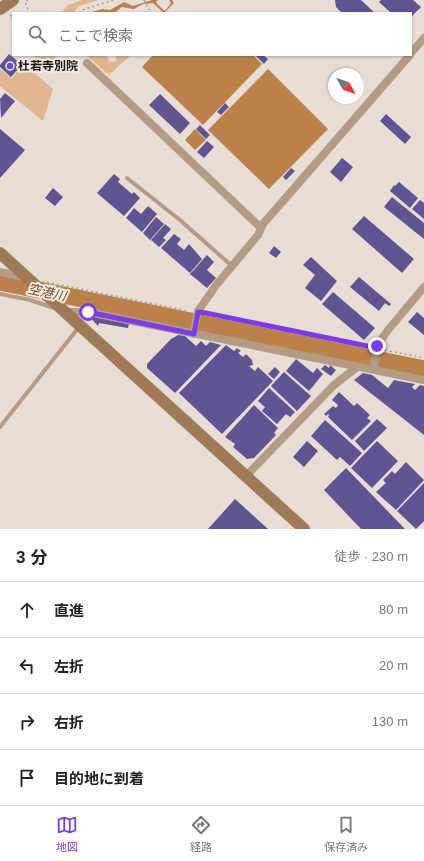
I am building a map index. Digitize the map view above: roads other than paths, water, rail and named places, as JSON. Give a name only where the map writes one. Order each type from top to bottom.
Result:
[{"type":"street","points":[[0,9],[13,0]]},
{"type":"street","points":[[412,52],[424,38]]},
{"type":"street","points":[[194,332],[197,313],[232,266],[258,235],[261,228],[408,56]]},
{"type":"street","points":[[87,63],[261,228]]},
{"type":"street","points":[[0,253],[304,529]]},
{"type":"street","points":[[0,272],[27,278]]},
{"type":"street","points":[[374,368],[376,350],[388,330],[424,287]]},
{"type":"street","points":[[63,310],[88,312],[194,332],[357,367],[374,368],[424,380]]},
{"type":"street","points":[[246,476],[334,385],[357,367]]},
{"type":"lane","points":[[127,178],[185,225],[232,266]]},
{"type":"lane","points":[[146,200],[149,195]]},
{"type":"lane","points":[[181,229],[185,225]]},
{"type":"lane","points":[[0,294],[30,300],[63,310]]},
{"type":"lane","points":[[0,427],[80,325]]},
{"type":"waterway","name":"空港川","points":[[0,282],[424,369]]},
{"type":"place","name":"杜若寺別院","points":[[10,66]]}]
